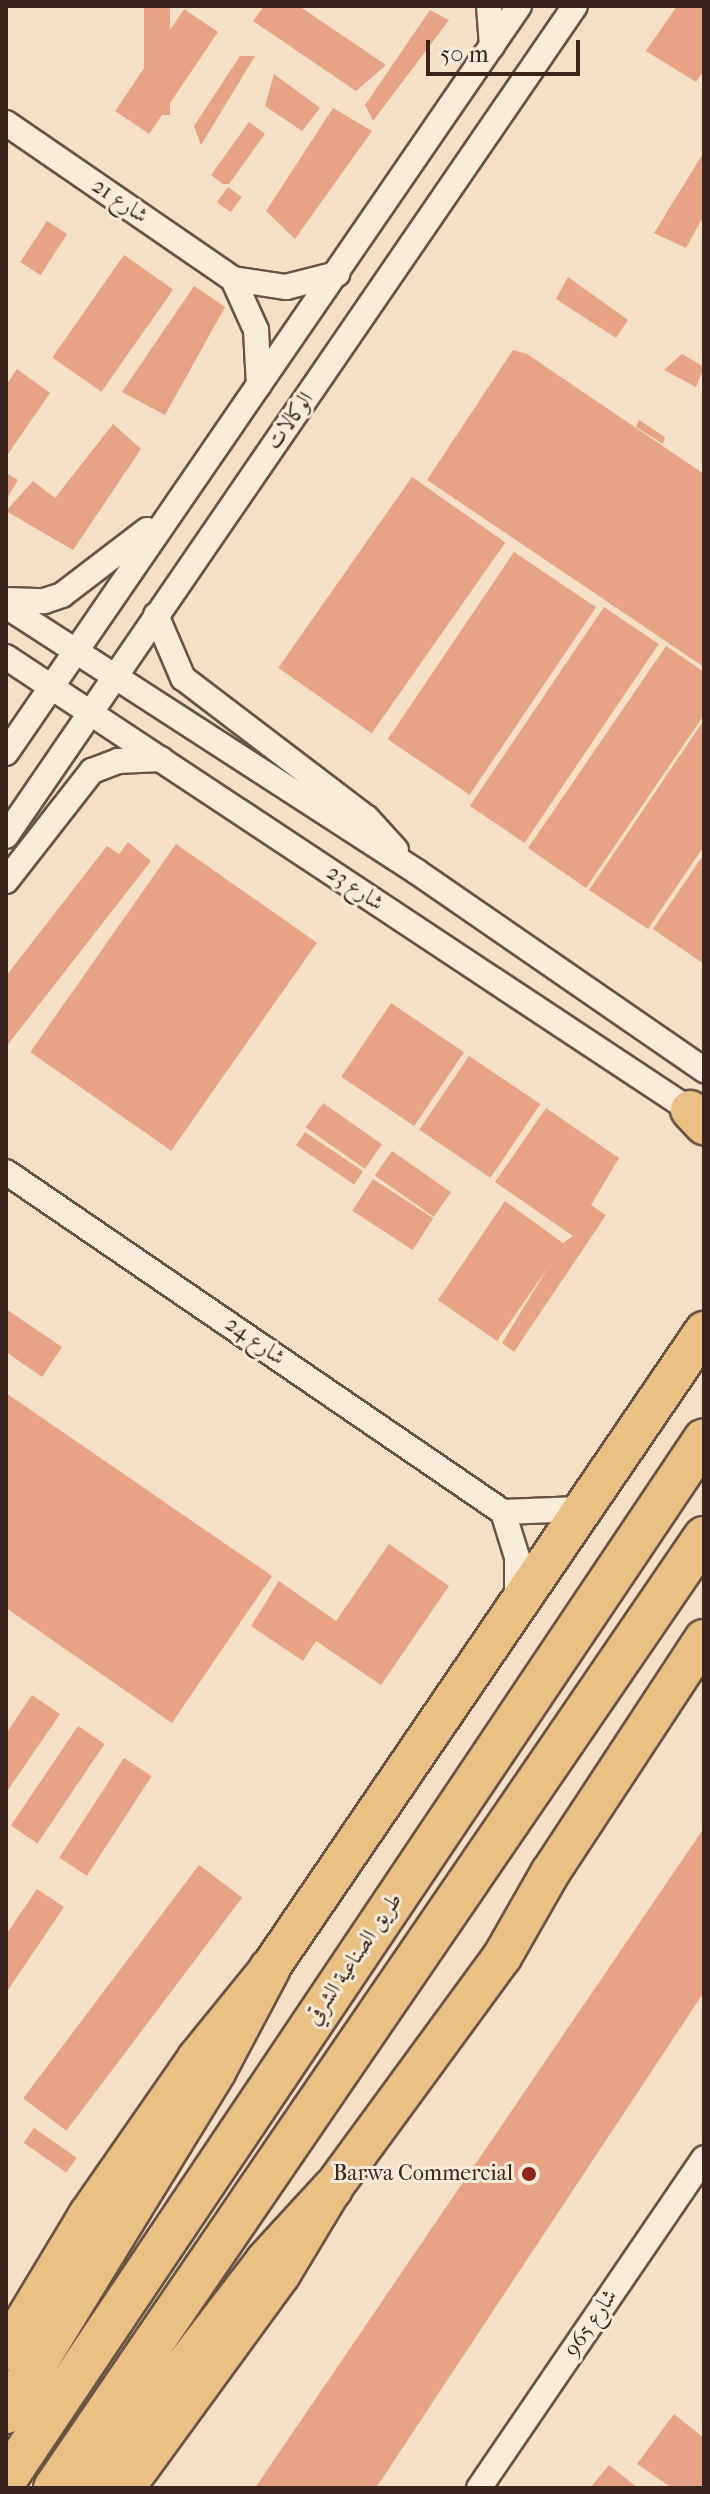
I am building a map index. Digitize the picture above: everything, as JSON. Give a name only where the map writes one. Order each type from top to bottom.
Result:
[{"type":"highway","name":"طريق الصناعية الشرقي","points":[[6,2480],[704,1439]]},
{"type":"highway","points":[[54,2488],[310,2120],[704,1537]]},
{"type":"highway","points":[[6,2413],[216,2070],[270,1968]]},
{"type":"highway","points":[[92,2488],[266,2261],[332,2189]]},
{"type":"main road","points":[[6,2351],[88,2215],[197,2058],[270,1968],[704,1331]]},
{"type":"main road","points":[[125,2488],[281,2274],[332,2189],[502,1957],[550,1873],[704,1639]]},
{"type":"street","points":[[489,6],[492,46]]},
{"type":"street","name":"الوكالات","points":[[6,753],[73,651],[337,274],[519,6]]},
{"type":"street","name":"الوكالات","points":[[6,836],[575,6]]},
{"type":"street","name":"شارع 21","points":[[6,123],[233,279],[286,287],[337,274]]},
{"type":"street","points":[[233,279],[256,330],[259,385]]},
{"type":"street","name":"الوكالات","points":[[6,603],[44,601],[62,595],[104,567],[176,505]]},
{"type":"street","name":"شارع 23","points":[[6,603],[113,678],[417,872],[704,1070]]},
{"type":"street","name":"شارع 23","points":[[156,615],[183,678],[367,818],[417,872]]},
{"type":"street","name":"شارع 23","points":[[6,657],[699,1118]]},
{"type":"street","points":[[6,881],[92,771],[118,761],[161,759]]},
{"type":"street","name":"شارع 24","points":[[6,1172],[503,1512]]},
{"type":"street","points":[[517,1603],[517,1557],[503,1512],[580,1509]]},
{"type":"street","name":"شارع 965","points":[[479,2488],[704,2158]]},
{"type":"building","points":[[144,6],[170,6],[170,115],[144,115]]},
{"type":"building","points":[[264,6],[299,6],[386,65],[356,91],[253,21]]},
{"type":"building","points":[[677,6],[704,6],[704,70],[696,82],[646,51]]},
{"type":"building","points":[[184,9],[218,32],[149,134],[115,111]]},
{"type":"building","points":[[430,10],[449,20],[373,121],[365,105]]},
{"type":"building","points":[[240,56],[255,56],[201,145],[194,126]]},
{"type":"building","points":[[274,74],[320,108],[302,131],[265,106]]},
{"type":"building","points":[[333,108],[372,131],[295,239],[266,211]]},
{"type":"building","points":[[249,122],[265,134],[229,184],[223,184],[211,175]]},
{"type":"building","points":[[704,152],[704,215],[686,248],[654,233]]},
{"type":"building","points":[[228,187],[242,197],[231,212],[217,202]]},
{"type":"building","points":[[47,221],[67,234],[40,275],[20,262]]},
{"type":"building","points":[[124,255],[173,289],[101,392],[52,357]]},
{"type":"building","points":[[568,277],[628,320],[616,338],[556,299]]},
{"type":"building","points":[[194,286],[225,307],[165,415],[122,392]]},
{"type":"building","points":[[513,350],[527,354],[704,474],[704,667],[427,480]]},
{"type":"building","points":[[682,354],[704,367],[696,387],[664,370]]},
{"type":"building","points":[[17,369],[50,393],[6,457],[6,385]]},
{"type":"building","points":[[639,420],[665,437],[663,444],[636,427]]},
{"type":"building","points":[[113,424],[141,449],[73,550],[6,511],[33,481],[55,498]]},
{"type":"building","points":[[6,473],[18,480],[6,500]]},
{"type":"building","points":[[412,477],[505,542],[372,733],[278,668]]},
{"type":"building","points":[[514,552],[596,607],[470,795],[388,739]]},
{"type":"building","points":[[604,607],[659,644],[525,843],[470,806]]},
{"type":"building","points":[[666,646],[704,672],[704,715],[586,888],[528,848]]},
{"type":"building","points":[[704,720],[704,846],[648,929],[589,890]]},
{"type":"building","points":[[128,842],[151,861],[6,1047],[6,976],[107,846],[119,854]]},
{"type":"building","points":[[176,844],[317,943],[171,1151],[30,1052]]},
{"type":"building","points":[[704,854],[704,964],[653,929]]},
{"type":"building","points":[[391,1003],[464,1052],[414,1126],[341,1077]]},
{"type":"building","points":[[469,1056],[540,1104],[491,1178],[419,1130]]},
{"type":"building","points":[[323,1103],[382,1144],[365,1169],[306,1128]]},
{"type":"building","points":[[546,1108],[619,1158],[591,1205],[606,1215],[514,1352],[502,1343],[549,1266],[497,1341],[438,1300],[505,1201],[563,1243],[573,1236],[495,1182]]},
{"type":"building","points":[[305,1132],[363,1171],[354,1184],[296,1145]]},
{"type":"building","points":[[392,1151],[451,1192],[434,1217],[375,1176]]},
{"type":"building","points":[[373,1179],[433,1218],[413,1250],[352,1211]]},
{"type":"building","points":[[6,1309],[62,1347],[42,1377],[6,1352]]},
{"type":"building","points":[[6,1393],[272,1576],[172,1723],[6,1608]]},
{"type":"building","points":[[389,1544],[449,1586],[381,1685],[316,1641],[303,1661],[251,1626],[279,1581],[336,1621]]},
{"type":"building","points":[[32,1695],[60,1714],[6,1793],[6,1734]]},
{"type":"building","points":[[78,1726],[105,1744],[37,1843],[11,1825]]},
{"type":"building","points":[[124,1758],[152,1776],[87,1876],[59,1858]]},
{"type":"building","name":"Barwa Commercial","points":[[704,1828],[704,1992],[376,2488],[255,2488]]},
{"type":"building","points":[[199,1865],[242,1897],[66,2131],[23,2098]]},
{"type":"building","points":[[37,1889],[64,1907],[6,1993],[6,1935]]},
{"type":"building","points":[[34,2128],[77,2158],[66,2173],[24,2143]]},
{"type":"building","points":[[674,2414],[704,2438],[704,2488],[672,2488],[637,2464]]},
{"type":"building","points":[[609,2465],[638,2488],[590,2488]]},
{"type":"place","name":"Barwa Commercial","points":[[529,2174]]}]
